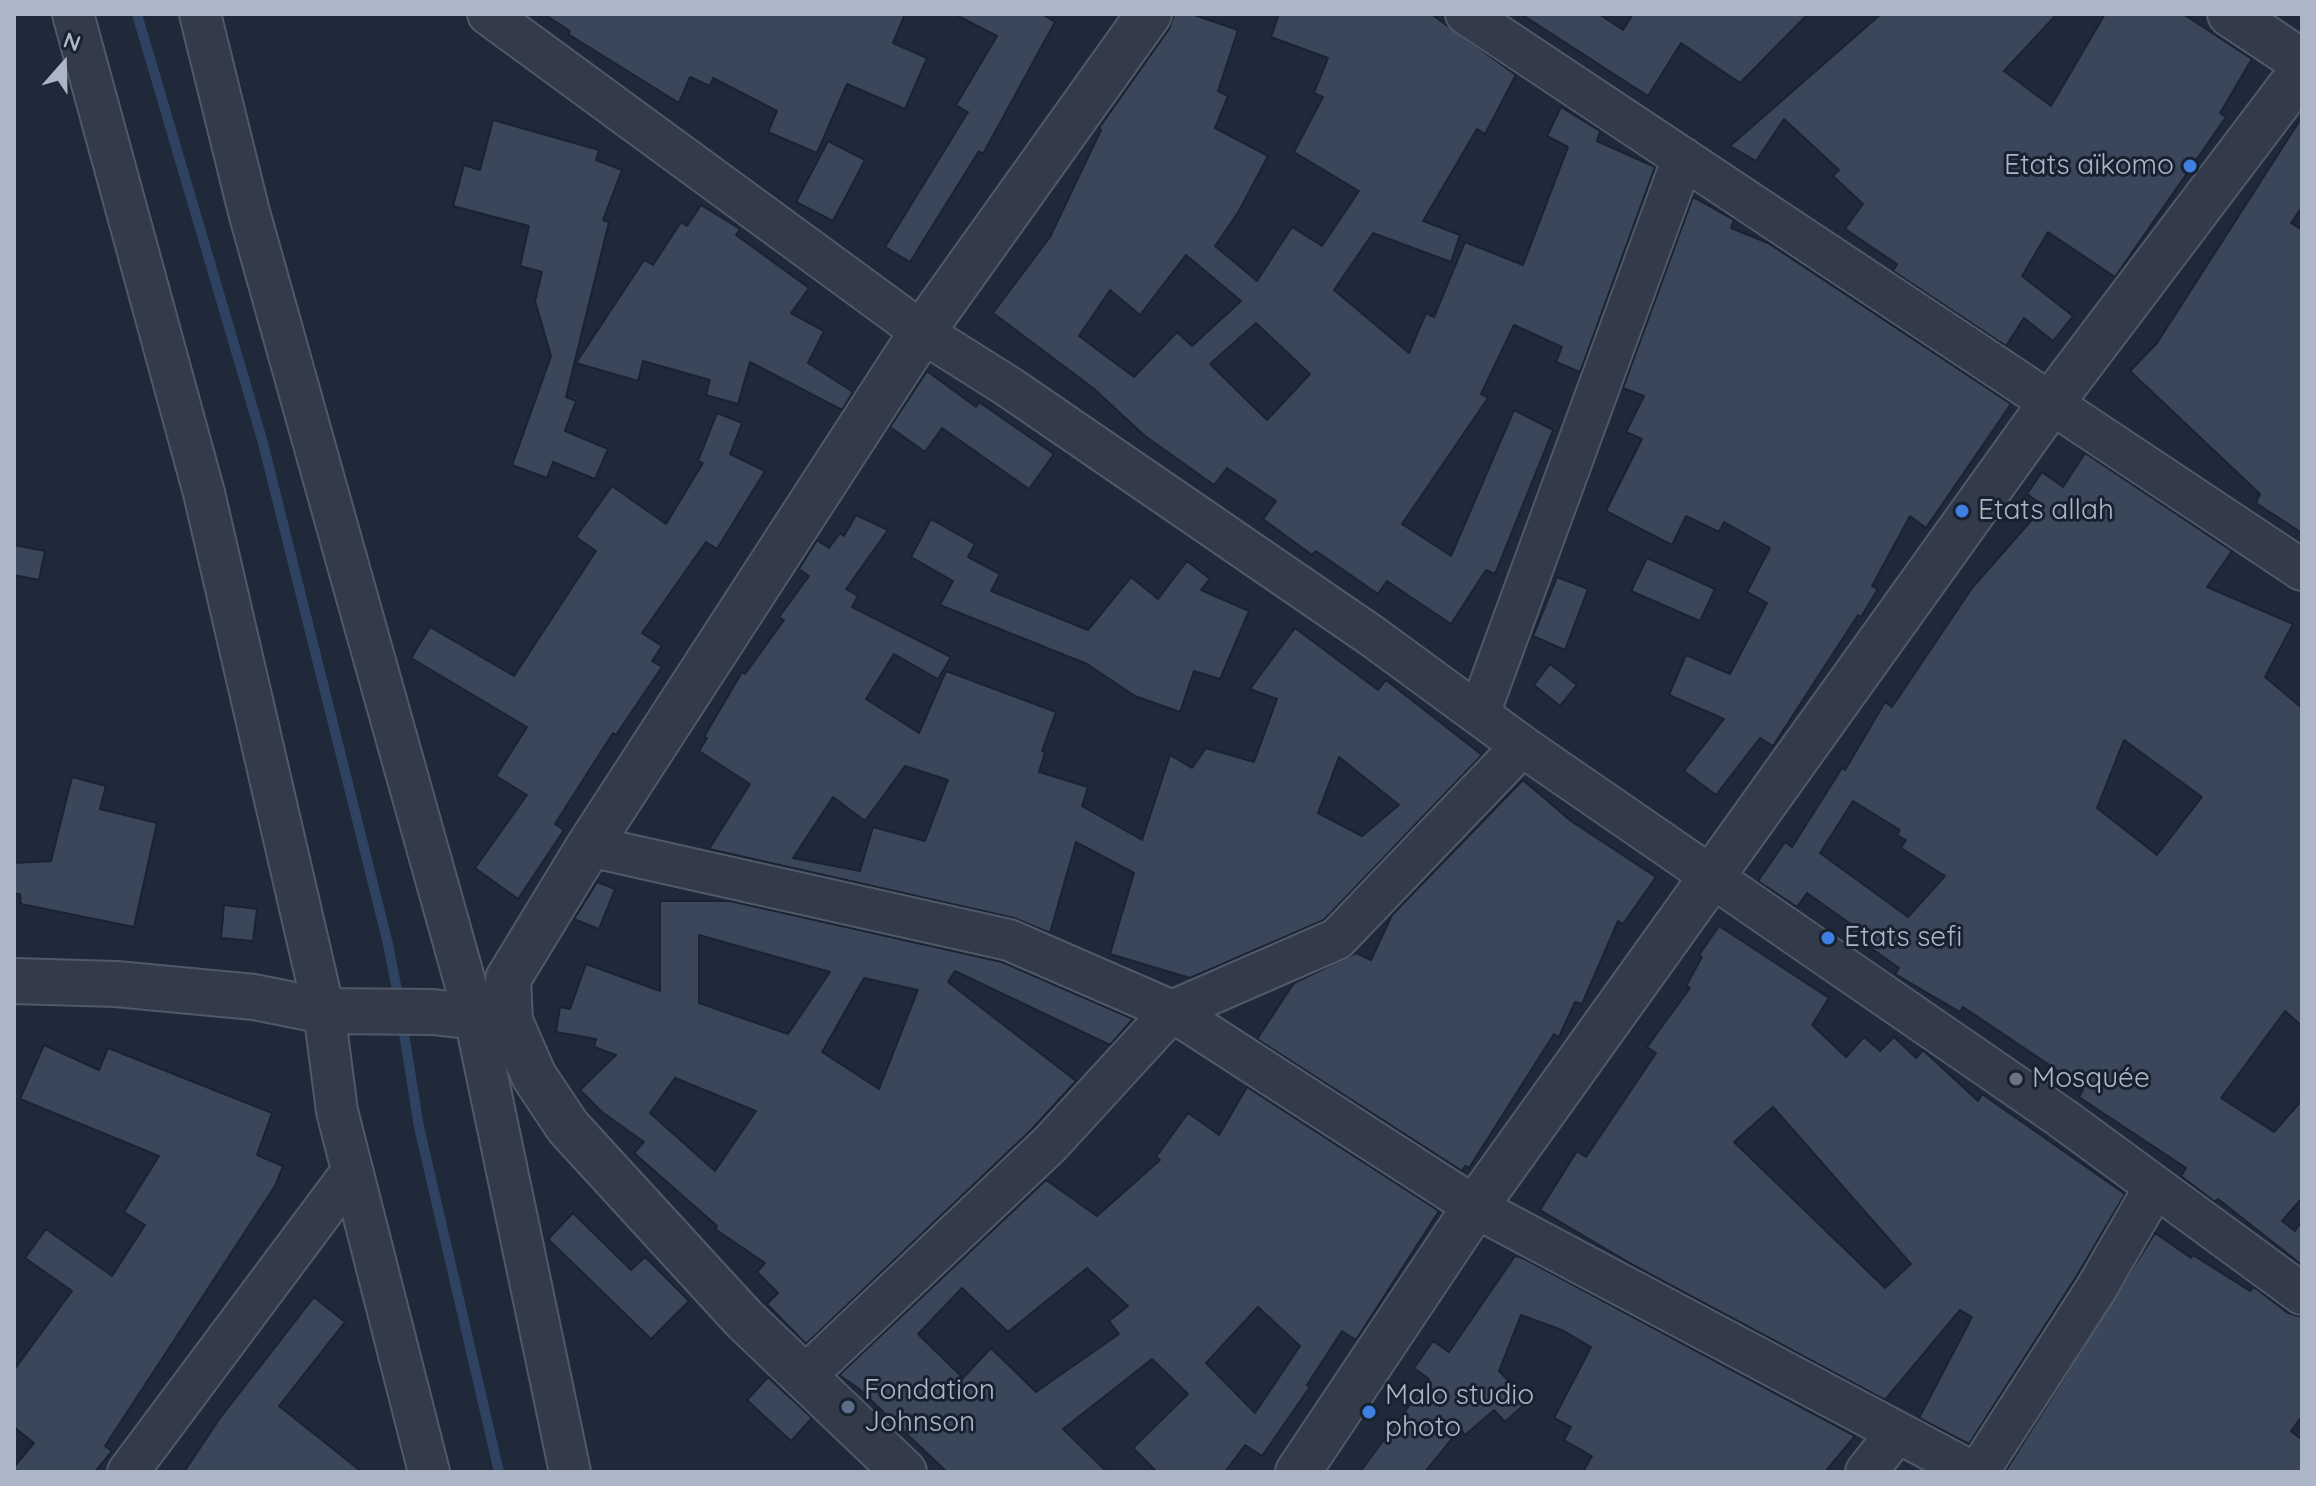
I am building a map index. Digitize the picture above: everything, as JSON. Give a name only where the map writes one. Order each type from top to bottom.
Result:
[{"type":"street","points":[[73,14],[204,493],[324,1011],[337,1111],[351,1173],[429,1472]]},
{"type":"street","points":[[200,14],[249,212],[472,1017],[570,1472]]},
{"type":"street","points":[[488,14],[922,332],[1009,387],[1372,636],[1522,746],[1713,875],[2302,1294]]},
{"type":"street","points":[[14,981],[131,986],[254,997],[324,1011],[472,1017],[506,994],[514,965],[922,332],[1149,14]]},
{"type":"street","points":[[1466,14],[2302,570]]},
{"type":"street","points":[[2230,14],[2302,62]]},
{"type":"street","points":[[1298,1472],[1475,1207],[2051,403],[2302,71]]},
{"type":"street","points":[[1479,714],[1683,158]]},
{"type":"street","points":[[805,1376],[1050,1144],[1172,1011],[1337,939],[1522,746]]},
{"type":"street","points":[[589,846],[1009,940],[1172,1011],[1475,1207],[1896,1434],[1975,1472],[2096,1289],[2155,1187]]},
{"type":"street","points":[[472,1017],[534,1076],[568,1127],[744,1319],[904,1472]]},
{"type":"street","points":[[128,1472],[351,1173]]},
{"type":"street","points":[[1866,1472],[1896,1434]]},
{"type":"building","points":[[544,14],[905,14],[893,43],[927,58],[905,109],[847,84],[817,153],[768,132],[777,111],[713,78],[710,86],[690,77],[679,103],[568,34],[570,31]]},
{"type":"building","points":[[954,14],[1042,14],[1055,22],[983,154],[979,151],[910,262],[885,247],[968,112],[956,105],[997,36]]},
{"type":"building","points":[[1174,14],[1191,14],[1238,30],[1218,91],[1228,96],[1215,128],[1268,156],[1239,211],[1215,246],[1257,281],[1292,227],[1322,246],[1359,191],[1294,152],[1323,97],[1314,93],[1328,58],[1271,37],[1279,14],[1431,14],[1516,75],[1485,134],[1477,129],[1423,221],[1460,235],[1451,262],[1373,233],[1334,290],[1409,353],[1426,313],[1434,317],[1465,242],[1523,265],[1568,147],[1547,136],[1561,107],[1600,131],[1597,141],[1655,167],[1580,372],[1556,362],[1562,347],[1514,325],[1481,394],[1488,398],[1402,524],[1451,556],[1514,410],[1553,430],[1495,574],[1486,570],[1451,624],[1387,581],[1378,594],[1316,551],[1312,555],[1263,519],[1276,501],[1227,468],[1214,485],[1145,436],[1093,388],[993,313],[1050,237],[1101,130],[1099,128],[1169,29]],"holes":[[[1186,255],[1241,301],[1192,346],[1177,332],[1134,377],[1079,336],[1110,290],[1140,315]],[[1256,323],[1310,374],[1267,420],[1210,364]]]},
{"type":"building","points":[[1521,14],[1599,14],[1623,30],[1633,14],[1808,14],[1740,83],[1681,43],[1648,96]]},
{"type":"building","points":[[1881,14],[2057,14],[2004,71],[2051,106],[2105,14],[2183,14],[2252,59],[2220,113],[2226,117],[2115,277],[2048,232],[2022,276],[2073,316],[2053,341],[2024,318],[2006,346],[1893,271],[1897,264],[1845,229],[1863,204],[1833,176],[1839,170],[1784,119],[1756,161],[1730,146]]},
{"type":"building","points":[[2302,117],[2302,207],[2291,223],[2302,230],[2302,533],[2256,503],[2260,494],[2130,371],[2157,343]]},
{"type":"building","points":[[493,120],[599,150],[596,160],[622,170],[603,220],[609,222],[566,397],[576,401],[565,431],[608,449],[595,479],[553,462],[547,478],[512,465],[551,356],[535,301],[542,272],[520,266],[529,226],[453,206],[464,165],[480,170]]},
{"type":"building","points":[[828,141],[865,160],[833,221],[796,202]]},
{"type":"building","points":[[1693,197],[1734,220],[1731,228],[1768,243],[2011,404],[1926,528],[1910,516],[1872,586],[1878,589],[1773,746],[1760,738],[1716,795],[1684,771],[1724,719],[1669,695],[1686,655],[1730,674],[1767,603],[1747,592],[1770,548],[1724,522],[1719,532],[1686,516],[1672,545],[1606,511],[1642,439],[1626,432],[1644,396],[1623,388]]},
{"type":"building","points":[[701,205],[740,229],[736,235],[809,288],[791,313],[824,331],[808,363],[853,392],[842,410],[750,362],[738,404],[706,395],[710,380],[643,361],[638,381],[576,363],[644,260],[653,265],[681,222],[687,226]]},
{"type":"building","points":[[927,371],[976,407],[979,402],[1054,454],[1029,489],[942,428],[925,452],[890,427]]},
{"type":"building","points":[[717,413],[742,423],[730,454],[765,471],[717,549],[706,542],[642,633],[662,646],[652,661],[662,667],[616,735],[613,733],[555,824],[564,830],[518,899],[475,868],[527,795],[496,776],[527,727],[411,658],[430,627],[514,676],[596,551],[576,537],[612,486],[666,524],[703,463],[698,461]]},
{"type":"building","points":[[2085,453],[2232,551],[2207,587],[2293,624],[2265,677],[2302,708],[2302,1026],[2285,1011],[2221,1098],[2274,1132],[2302,1100],[2302,1198],[2282,1221],[2295,1231],[2302,1221],[2302,1265],[2218,1199],[2215,1202],[2181,1176],[2186,1168],[2079,1097],[2083,1090],[2048,1064],[1963,1007],[1960,1012],[1895,974],[1899,968],[1850,933],[1855,927],[1807,893],[1797,907],[1758,881],[1785,842],[1792,847],[1842,768],[1845,770],[1885,702],[1892,707],[1972,588],[2044,506],[2027,494],[2042,472],[2063,487]],"holes":[[[2124,740],[2202,797],[2157,855],[2097,808]],[[1853,801],[1900,830],[1897,835],[1906,840],[1901,848],[1945,876],[1908,917],[1820,853]]]},
{"type":"building","points":[[856,515],[888,530],[846,589],[858,596],[852,607],[951,657],[938,679],[894,654],[866,699],[919,733],[946,671],[1056,712],[1042,751],[1045,752],[1039,772],[1088,787],[1082,806],[1142,840],[1170,755],[1192,768],[1206,748],[1254,762],[1277,699],[1250,689],[1295,628],[1378,690],[1386,680],[1482,755],[1324,920],[1190,978],[1110,954],[1134,873],[1076,842],[1050,933],[1014,918],[709,849],[750,784],[699,751],[707,738],[704,737],[742,672],[745,674],[784,620],[779,617],[809,576],[799,569],[817,540],[829,548],[840,533],[844,536]],"holes":[[[1339,757],[1399,805],[1362,836],[1318,813]],[[905,766],[948,780],[925,841],[873,827],[860,871],[793,858],[833,797],[865,821]]]},
{"type":"building","points":[[931,519],[975,544],[968,557],[1000,574],[991,591],[1088,630],[1131,577],[1158,599],[1187,561],[1210,579],[1201,590],[1249,611],[1220,679],[1194,671],[1180,712],[1135,696],[1087,664],[940,605],[953,581],[911,557]]},
{"type":"building","points":[[14,545],[45,551],[39,580],[14,575]]},
{"type":"building","points":[[1647,558],[1715,589],[1700,621],[1631,591]]},
{"type":"building","points":[[1557,577],[1588,589],[1565,650],[1533,636]]},
{"type":"building","points":[[1550,664],[1577,685],[1560,706],[1534,685]]},
{"type":"building","points":[[72,777],[106,786],[100,809],[157,823],[134,927],[21,904],[20,894],[14,894],[14,863],[51,861]]},
{"type":"building","points":[[1523,780],[1571,821],[1656,877],[1623,924],[1618,921],[1582,1004],[1575,1002],[1559,1037],[1554,1034],[1469,1168],[1465,1166],[1462,1171],[1257,1039],[1294,983],[1356,953],[1371,960],[1392,915]]},
{"type":"building","points":[[597,882],[615,889],[599,929],[574,919]]},
{"type":"building","points":[[660,901],[730,901],[1002,962],[1133,1019],[1110,1045],[955,971],[948,982],[1076,1081],[1031,1130],[806,1344],[767,1304],[778,1293],[757,1272],[765,1263],[715,1229],[717,1226],[634,1153],[644,1142],[602,1112],[580,1090],[616,1055],[594,1047],[596,1039],[556,1032],[560,1007],[570,1009],[586,964],[660,991]],"holes":[[[699,935],[830,972],[788,1034],[699,1003]],[[864,978],[918,990],[879,1089],[822,1052]],[[675,1078],[756,1111],[715,1171],[650,1113]]]},
{"type":"building","points":[[224,905],[257,909],[253,941],[221,938]]},
{"type":"building","points":[[1719,926],[1829,998],[1812,1025],[1846,1057],[1864,1037],[1880,1051],[1894,1037],[1916,1058],[1923,1050],[1978,1101],[1982,1094],[2125,1194],[1969,1444],[1919,1418],[1972,1317],[1960,1310],[1885,1400],[1633,1265],[1540,1210],[1577,1151],[1586,1157],[1656,1053],[1647,1047],[1690,988],[1686,986],[1702,957],[1699,955]],"holes":[[[1773,1107],[1911,1264],[1885,1288],[1734,1142]]]},
{"type":"building","points":[[44,1045],[99,1070],[108,1048],[272,1113],[257,1155],[283,1166],[275,1186],[105,1446],[112,1451],[95,1472],[14,1472],[14,1467],[34,1443],[14,1427],[14,1370],[72,1291],[25,1258],[46,1229],[112,1276],[145,1225],[124,1212],[159,1156],[20,1099]]},
{"type":"building","points":[[1247,1087],[1439,1211],[1356,1340],[1342,1331],[1307,1385],[1310,1387],[1262,1456],[1245,1445],[1225,1472],[1157,1472],[1133,1448],[1188,1394],[1152,1359],[1063,1429],[1107,1472],[947,1472],[858,1388],[839,1375],[1046,1180],[1097,1216],[1160,1160],[1156,1157],[1188,1113],[1219,1135]],"holes":[[[1087,1268],[1128,1306],[1109,1321],[1119,1334],[1036,1392],[991,1348],[963,1378],[918,1334],[962,1288],[1008,1332]],[[1258,1307],[1300,1346],[1255,1413],[1206,1363]]]},
{"type":"building","points":[[573,1213],[631,1270],[645,1257],[689,1301],[651,1339],[548,1239]]},
{"type":"building","points":[[2155,1233],[2191,1258],[2193,1255],[2250,1291],[2254,1287],[2288,1313],[2302,1317],[2302,1416],[2291,1431],[2302,1440],[2302,1472],[2005,1472]]},
{"type":"building","points":[[1515,1256],[1855,1436],[1825,1472],[1583,1472],[1592,1456],[1564,1440],[1571,1427],[1554,1418],[1591,1347],[1562,1330],[1521,1315],[1499,1371],[1528,1401],[1505,1422],[1494,1410],[1465,1435],[1460,1429],[1425,1472],[1360,1472],[1429,1379],[1414,1368],[1433,1341],[1449,1352]]},
{"type":"building","points":[[314,1297],[345,1322],[279,1406],[362,1472],[184,1472],[220,1418]]},
{"type":"building","points":[[768,1377],[812,1418],[791,1441],[747,1400]]},
{"type":"waterway","points":[[137,14],[263,443],[388,944],[399,1001]]},
{"type":"waterway","points":[[402,1021],[419,1127],[499,1472]]},
{"type":"place","name":"Etats aïkomo","points":[[2190,166]]},
{"type":"place","name":"Etats allah","points":[[1962,511]]},
{"type":"place","name":"Etats sefi","points":[[1828,938]]},
{"type":"place","name":"Mosquée","points":[[2016,1079]]},
{"type":"place","name":"Fondation Johnson","points":[[848,1407]]},
{"type":"place","name":"Malo studio photo","points":[[1369,1412]]}]
